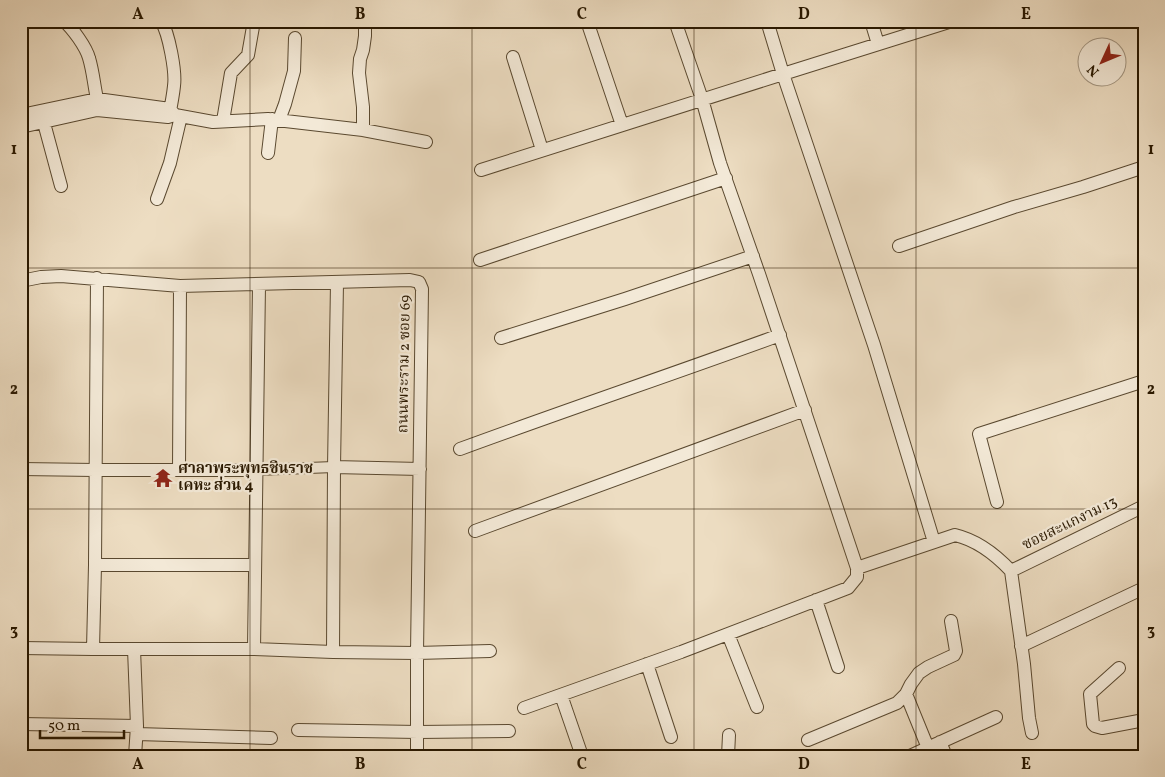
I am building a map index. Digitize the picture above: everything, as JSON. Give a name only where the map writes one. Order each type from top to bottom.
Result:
[{"type":"street","points":[[64,21],[77,36],[89,56],[97,104]]},
{"type":"street","points":[[157,199],[172,154],[175,84],[171,48],[161,21]]},
{"type":"street","points":[[223,121],[231,74],[248,55],[254,21]]},
{"type":"street","points":[[363,130],[363,107],[359,73],[365,21]]},
{"type":"street","points":[[587,21],[622,125]]},
{"type":"street","points":[[524,708],[848,588],[856,577],[857,568],[675,21]]},
{"type":"street","points":[[767,21],[871,336],[934,542]]},
{"type":"street","points":[[871,21],[878,44]]},
{"type":"street","points":[[481,170],[952,21]]},
{"type":"street","points":[[268,153],[275,120],[285,104],[294,71],[295,38]]},
{"type":"street","points":[[513,57],[542,150]]},
{"type":"street","points":[[21,127],[44,122],[97,104]]},
{"type":"street","points":[[21,115],[97,104],[174,114],[213,122],[275,120],[363,130],[426,142]]},
{"type":"street","points":[[44,122],[61,186]]},
{"type":"street","points":[[899,246],[1014,207],[1144,167]]},
{"type":"street","points":[[480,260],[726,178]]},
{"type":"street","points":[[501,338],[753,256]]},
{"type":"street","name":"ถนนพระราม 2 ซอย 69","points":[[21,281],[40,277],[61,276],[180,286],[410,280],[419,282],[422,289],[417,653],[418,756]]},
{"type":"street","points":[[93,649],[97,278]]},
{"type":"street","points":[[334,652],[334,467],[337,283]]},
{"type":"street","points":[[254,649],[260,285]]},
{"type":"street","points":[[179,469],[180,286]]},
{"type":"street","points":[[460,449],[780,335]]},
{"type":"street","points":[[997,502],[978,434],[1144,380]]},
{"type":"street","points":[[475,531],[805,410]]},
{"type":"street","points":[[21,469],[256,470],[334,467],[420,469]]},
{"type":"street","name":"ซอยสะแกงาม 13","points":[[1011,571],[1143,509]]},
{"type":"street","points":[[857,568],[955,535],[965,537],[1004,563],[1011,571],[1032,733]]},
{"type":"street","points":[[94,565],[254,566]]},
{"type":"street","points":[[1021,646],[1144,588]]},
{"type":"street","points":[[816,600],[838,667]]},
{"type":"street","points":[[808,740],[897,703],[906,694],[919,673],[954,655],[956,651],[951,621]]},
{"type":"street","points":[[728,634],[757,707]]},
{"type":"street","points":[[21,648],[254,649],[417,653],[490,651]]},
{"type":"street","points":[[134,649],[137,730],[135,756]]},
{"type":"street","points":[[647,664],[671,737]]},
{"type":"street","points":[[1119,668],[1090,694],[1093,724],[1098,728],[1102,728],[1144,720]]},
{"type":"street","points":[[906,694],[928,748]]},
{"type":"street","points":[[561,695],[582,756]]},
{"type":"street","points":[[910,756],[996,717]]},
{"type":"street","points":[[21,724],[271,738]]},
{"type":"street","points":[[298,730],[509,731]]},
{"type":"street","points":[[728,756],[730,735]]},
{"type":"street","points":[[940,742],[946,756]]},
{"type":"place","name":"ศาลาพระพุทธชินราช เคหะ ส่วน 4","points":[[163,478]]}]
